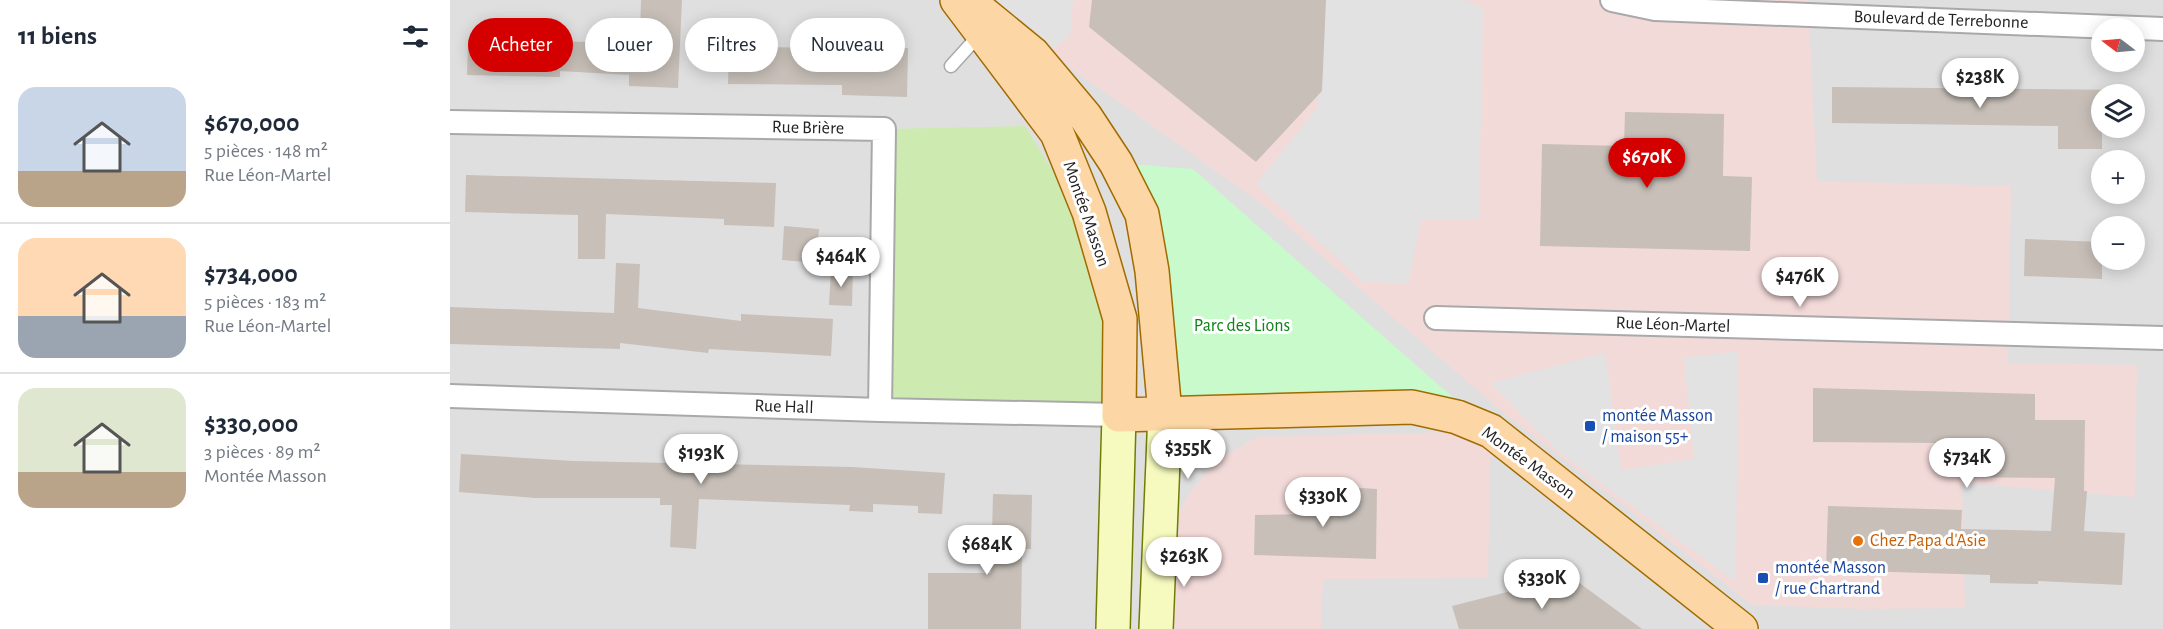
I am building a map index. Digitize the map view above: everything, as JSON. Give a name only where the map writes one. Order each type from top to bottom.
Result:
[{"type":"main road","name":"Montée Masson","points":[[957,0],[987,26],[1033,54],[1085,116],[1116,163],[1142,214],[1152,272],[1165,413]]},
{"type":"main road","name":"Montée Masson","points":[[965,0],[987,26],[1057,133],[1089,212],[1120,319],[1119,415],[1412,407],[1457,417],[1491,431],[1741,629]]},
{"type":"main road","points":[[1156,629],[1165,413]]},
{"type":"main road","points":[[1113,629],[1119,415]]},
{"type":"street","name":"Boulevard de Terrebonne","points":[[1612,0],[1655,9],[2163,29]]},
{"type":"street","name":"Rue Brière","points":[[450,122],[884,129],[880,410]]},
{"type":"street","name":"Rue Léon-Martel","points":[[1436,318],[2163,338]]},
{"type":"street","name":"Rue Hall","points":[[450,396],[1119,415]]},
{"type":"lane","points":[[951,66],[987,26]]},
{"type":"shaded area","points":[[450,0],[2163,0],[2163,629],[450,629]]},
{"type":"shaded area","points":[[984,0],[1073,0],[1070,36],[1046,54]]},
{"type":"shaded area","points":[[987,0],[1808,0],[1817,181],[2011,186],[2008,363],[2137,365],[2135,497],[1962,483],[1965,608],[1862,609],[1752,605],[1505,414],[1258,201],[1072,69]]},
{"type":"shaded area","points":[[1318,0],[1464,0],[1483,8],[1479,219],[1421,220],[1408,284],[1362,281],[1256,184],[1318,107]]},
{"type":"shaded area","points":[[1738,351],[1736,582],[1559,452],[1491,383],[1605,353],[1621,470],[1694,459],[1684,358]]},
{"type":"shaded area","points":[[1491,431],[1488,578],[1323,579],[1321,629],[1156,629],[1160,545],[1191,491],[1217,461],[1257,437]]},
{"type":"green space","points":[[1025,126],[1070,199],[1105,315],[1106,407],[877,400],[884,129]]},
{"type":"green space","name":"Parc des Lions","points":[[1116,163],[1193,169],[1491,431],[1457,417],[1165,413]]},
{"type":"building","points":[[641,0],[682,0],[678,88],[629,86],[629,75],[573,72],[573,42],[585,42],[585,72],[673,72],[673,18],[640,18]]},
{"type":"building","points":[[1092,0],[1326,0],[1322,91],[1256,162],[1089,27]]},
{"type":"building","points":[[468,40],[468,72],[560,72],[560,77],[467,75]]},
{"type":"building","points":[[778,47],[790,47],[790,72],[905,72],[905,48],[908,48],[907,97],[842,95],[842,85],[728,84],[728,72],[778,72]]},
{"type":"building","points":[[1832,87],[2091,90],[2091,138],[2102,138],[2102,149],[2058,149],[2058,126],[1832,123]]},
{"type":"building","points":[[1625,112],[1724,114],[1723,176],[1752,177],[1750,251],[1540,246],[1542,144],[1624,146]]},
{"type":"building","points":[[466,175],[776,183],[774,227],[724,225],[724,219],[606,214],[605,259],[578,259],[578,215],[465,212]]},
{"type":"building","points":[[784,226],[819,229],[816,263],[782,260]]},
{"type":"building","points":[[2025,239],[2091,242],[2091,270],[2102,270],[2102,279],[2024,276]]},
{"type":"building","points":[[616,263],[640,264],[638,308],[741,321],[741,314],[833,319],[831,356],[709,349],[708,353],[620,343],[620,349],[450,344],[450,307],[614,313]]},
{"type":"building","points":[[831,269],[853,270],[852,306],[829,305]]},
{"type":"building","points":[[1813,388],[2035,394],[2035,420],[2085,420],[2084,491],[2087,491],[2084,531],[2125,533],[2122,585],[2038,581],[2038,584],[1990,583],[1990,575],[1826,570],[1828,506],[1962,510],[1961,529],[2051,531],[2055,478],[1944,477],[1944,443],[1813,442]]},
{"type":"building","points":[[461,454],[574,461],[852,467],[945,473],[942,514],[918,513],[918,506],[873,504],[873,512],[849,511],[850,505],[699,499],[696,549],[670,547],[672,505],[660,505],[660,498],[535,498],[459,492]]},
{"type":"building","points":[[1344,487],[1377,489],[1376,559],[1254,555],[1255,515],[1305,514],[1306,498],[1344,497]]},
{"type":"building","points":[[993,494],[1032,495],[1031,549],[1022,549],[1021,629],[928,629],[928,573],[991,573]]},
{"type":"building","points":[[1570,576],[1642,629],[1459,629],[1452,606]]},
{"type":"place","name":"montée Masson / maison 55+","points":[[1590,426]]},
{"type":"place","name":"Chez Papa d'Asie","points":[[1858,541]]},
{"type":"place","name":"montée Masson / rue Chartrand","points":[[1763,578]]}]
